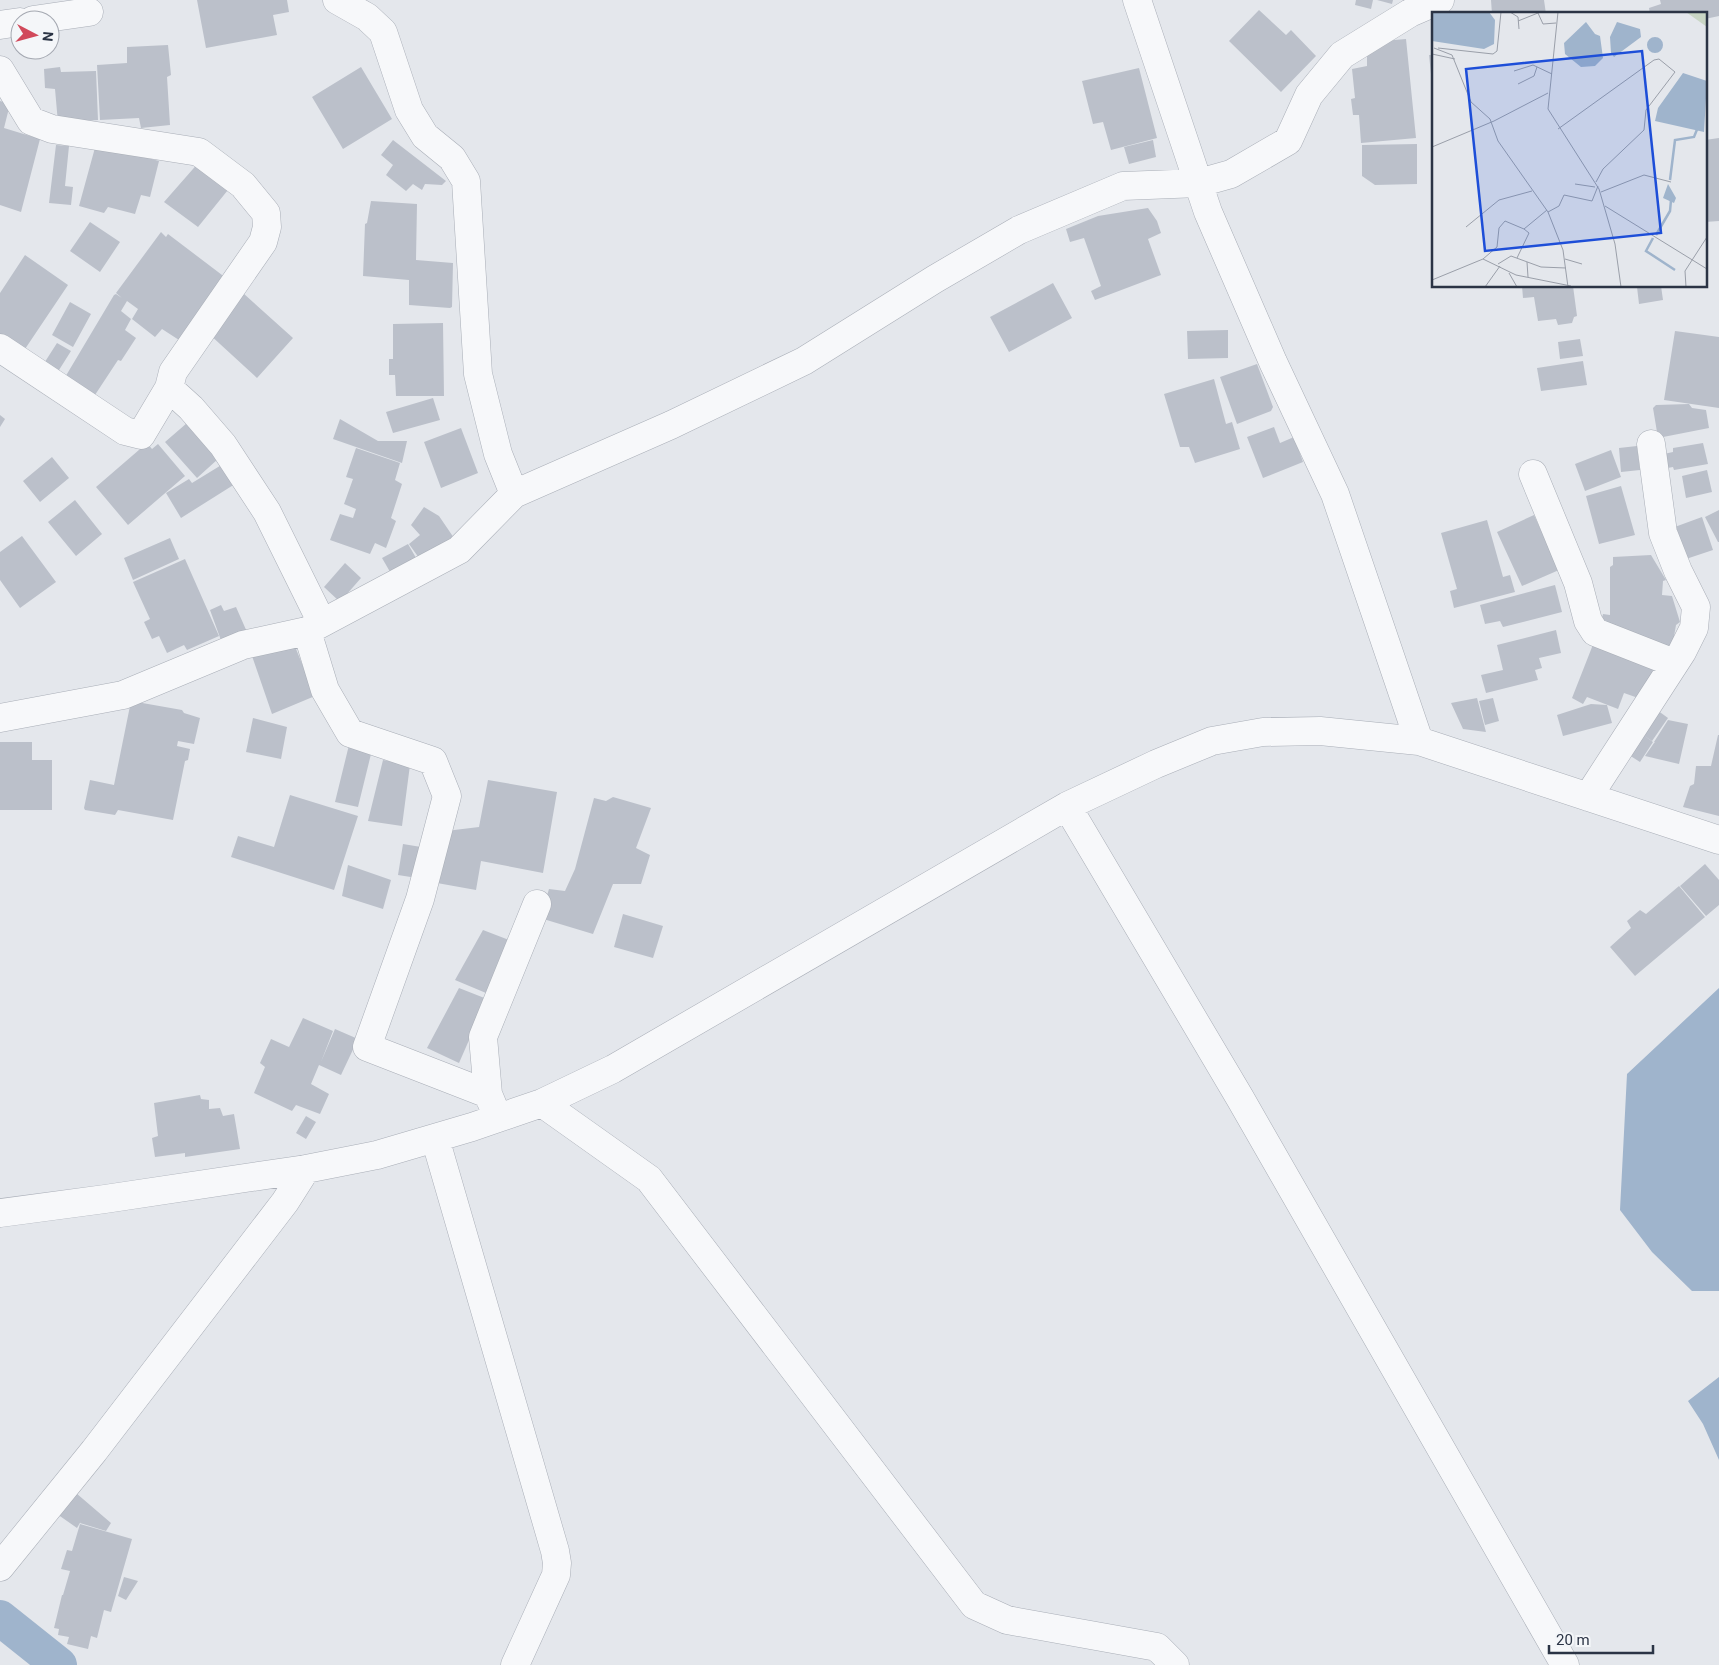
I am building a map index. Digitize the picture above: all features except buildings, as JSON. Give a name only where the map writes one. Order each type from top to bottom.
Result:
[{"type":"street","points":[[336,0],[367,18],[383,32],[410,110],[425,136],[452,158],[466,181],[478,374],[498,454],[514,494]]},
{"type":"street","points":[[1137,0],[1208,212],[1269,353],[1336,494],[1419,741]]},
{"type":"street","points":[[0,718],[123,695],[243,645],[314,627],[459,550],[514,494],[671,425],[804,361],[935,279],[1019,230],[1124,186],[1199,183],[1231,174],[1288,141],[1309,95],[1342,55],[1410,12],[1440,0]]},
{"type":"street","points":[[60,16],[89,12]]},
{"type":"street","points":[[0,70],[32,121],[52,129],[199,152],[242,185],[266,212],[267,227],[263,242],[173,372],[169,388],[141,435],[125,431],[0,348]]},
{"type":"street","points":[[169,388],[192,408],[223,445],[267,512],[314,627],[326,690],[350,733],[433,761],[447,796],[420,899],[368,1047],[488,1094]]},
{"type":"street","points":[[1588,797],[1682,652],[1694,628],[1696,607],[1678,571],[1663,533],[1651,444]]},
{"type":"street","points":[[1533,474],[1575,576],[1588,621],[1592,628],[1595,632],[1674,663]]},
{"type":"street","points":[[0,1213],[105,1199],[377,1155],[542,1103],[613,1069],[1067,806],[1156,764],[1212,741],[1263,732],[1320,731],[1419,741],[1719,840]]},
{"type":"street","points":[[1067,806],[1245,1106],[1565,1665]]},
{"type":"street","points":[[498,1118],[488,1094],[483,1038],[537,904]]},
{"type":"street","points":[[542,1103],[649,1179],[974,1605],[1007,1620],[1157,1647],[1175,1665]]},
{"type":"street","points":[[435,1138],[557,1563],[556,1575],[515,1665]]},
{"type":"street","points":[[0,1568],[118,1420],[285,1202],[306,1168]]},
{"type":"water","points":[[1719,988],[1719,1291],[1692,1291],[1652,1252],[1620,1210],[1627,1074]]},
{"type":"water","points":[[1719,1377],[1719,1460],[1703,1424],[1688,1401]]},
{"type":"waterway","points":[[0,1618],[59,1665]]}]
